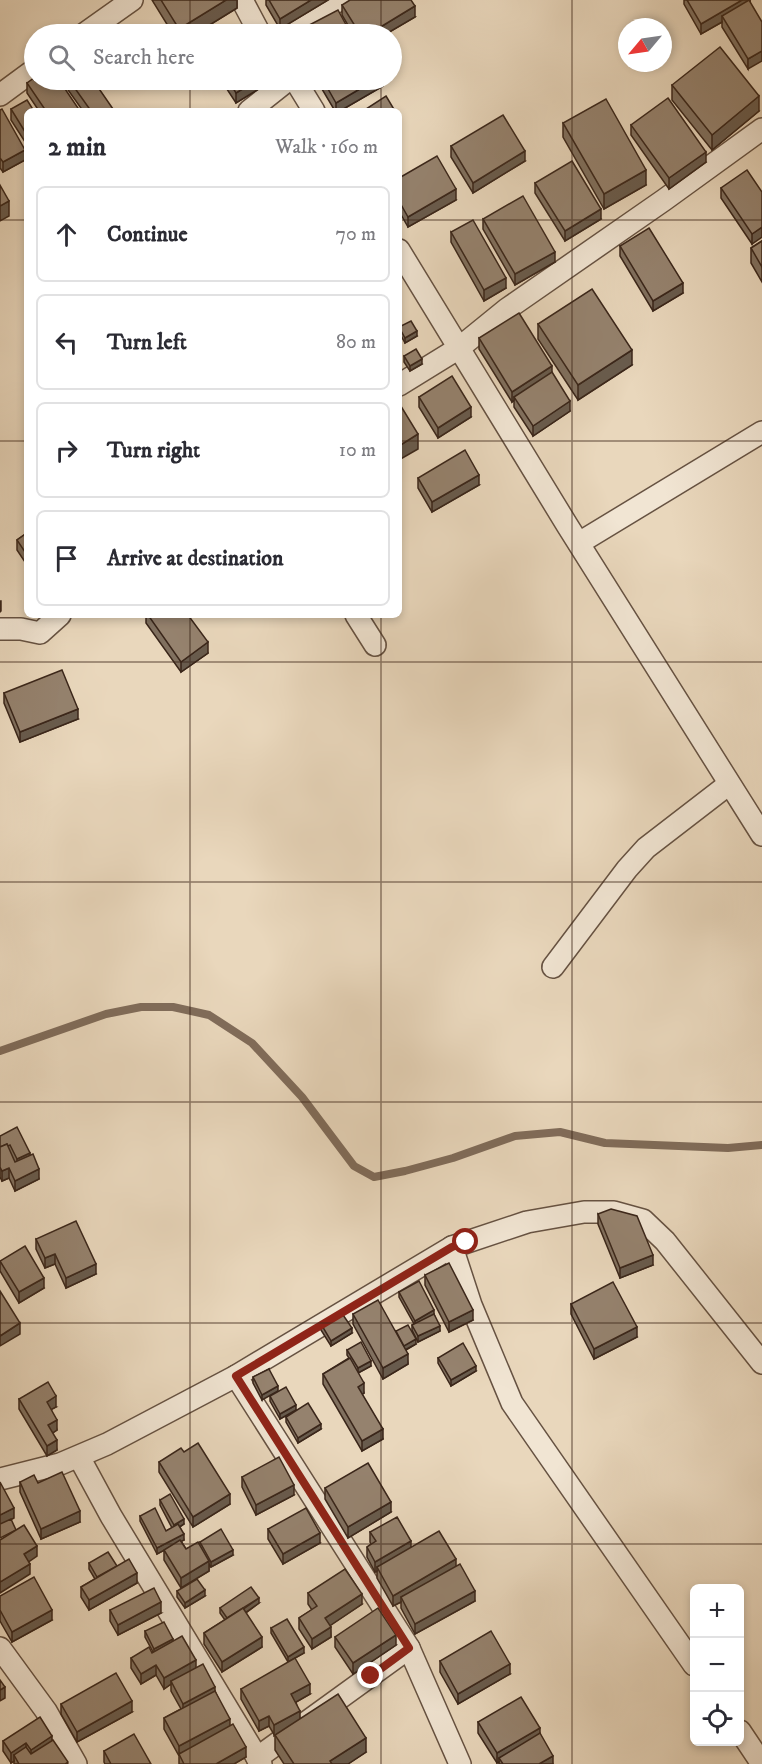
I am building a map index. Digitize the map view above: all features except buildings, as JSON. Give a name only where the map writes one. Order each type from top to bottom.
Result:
[{"type":"street","points":[[98,24],[132,0]]},
{"type":"street","points":[[242,0],[255,24]]},
{"type":"street","points":[[301,24],[339,0]]},
{"type":"street","points":[[0,95],[24,77]]},
{"type":"street","points":[[253,108],[275,90]]},
{"type":"street","points":[[301,90],[312,108]]},
{"type":"street","points":[[402,383],[459,348],[507,309],[683,187],[762,129]]},
{"type":"street","points":[[402,255],[762,835]]},
{"type":"street","points":[[579,543],[762,432]]},
{"type":"street","points":[[0,629],[21,629],[40,633],[57,618]]},
{"type":"street","points":[[358,618],[375,645]]},
{"type":"street","points":[[553,967],[627,869],[646,848],[729,784]]},
{"type":"street","points":[[0,1479],[79,1457],[236,1376],[452,1247],[527,1222],[584,1212],[614,1212],[643,1220],[664,1241],[762,1363]]},
{"type":"street","points":[[452,1247],[471,1305],[512,1403],[690,1659]]},
{"type":"street","points":[[236,1376],[409,1648],[460,1764]]},
{"type":"street","points":[[79,1457],[111,1516],[259,1761],[409,1648]]},
{"type":"street","points":[[0,1648],[45,1711],[76,1764]]},
{"type":"street","points":[[744,1737],[762,1764]]},
{"type":"waterway","points":[[0,1051],[106,1014],[141,1007],[173,1007],[209,1015],[252,1043],[302,1097],[354,1166],[374,1177],[453,1158],[515,1136],[560,1132],[605,1143],[728,1148],[762,1145]]},
{"type":"route","points":[[371,1676],[409,1648],[236,1376],[452,1247],[466,1242]]}]
